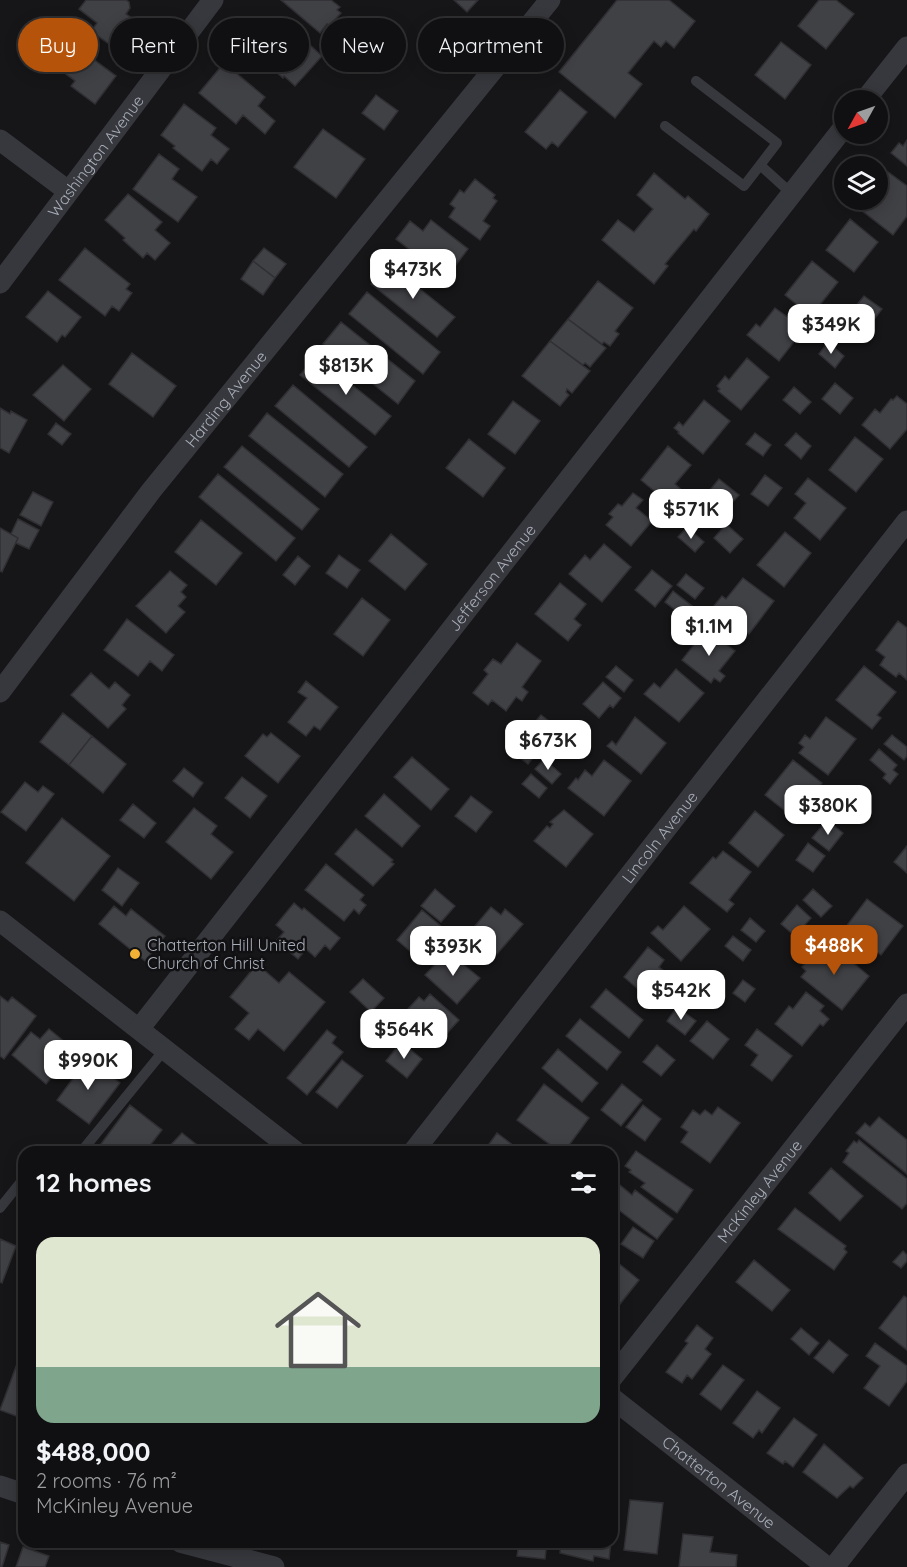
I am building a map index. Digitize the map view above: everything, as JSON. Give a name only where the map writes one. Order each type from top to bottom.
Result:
[{"type":"street","name":"Washington Avenue","points":[[0,283],[213,0]]},
{"type":"street","name":"Harding Avenue","points":[[0,692],[151,491],[550,0]]},
{"type":"street","points":[[873,90],[907,47]]},
{"type":"street","points":[[0,140],[68,191]]},
{"type":"street","name":"Jefferson Avenue","points":[[139,1029],[834,140]]},
{"type":"street","name":"Lincoln Avenue","points":[[418,1146],[907,521]]},
{"type":"street","points":[[0,921],[288,1146]]},
{"type":"street","name":"McKinley Avenue","points":[[618,1370],[907,1004]]},
{"type":"street","name":"Chatterton Avenue","points":[[618,1403],[826,1567]]},
{"type":"street","points":[[834,1567],[907,1474]]},
{"type":"street","points":[[0,1486],[18,1492]]},
{"type":"street","points":[[202,1548],[273,1567]]},
{"type":"lane","points":[[665,126],[744,186],[777,142],[696,81]]},
{"type":"lane","points":[[760,165],[792,194]]},
{"type":"lane","points":[[86,1146],[165,1049]]},
{"type":"lane","points":[[0,1208],[18,1186]]},
{"type":"building","points":[[86,0],[126,0],[130,8],[126,14],[132,18],[110,18],[110,45],[98,36],[98,18],[91,18],[79,9]]},
{"type":"building","points":[[281,0],[331,0],[340,7],[337,10],[341,13],[336,18],[321,18],[320,33],[309,24],[309,18],[302,18]]},
{"type":"building","points":[[454,0],[478,0],[467,12]]},
{"type":"building","points":[[617,0],[669,0],[695,21],[674,48],[666,41],[661,47],[654,41],[628,73],[642,84],[615,118],[559,72],[564,72],[564,66]]},
{"type":"building","points":[[819,0],[836,0],[854,14],[826,49],[798,26]]},
{"type":"building","points":[[781,42],[811,65],[785,99],[755,75]]},
{"type":"building","points":[[309,44],[321,57],[309,70]]},
{"type":"building","points":[[98,63],[116,76],[95,104],[71,86],[75,81],[63,72],[98,72]]},
{"type":"building","points":[[216,72],[235,72],[265,97],[258,106],[275,121],[265,134],[243,115],[236,124],[199,93]]},
{"type":"building","points":[[276,72],[308,72],[295,86],[284,76],[283,78]]},
{"type":"building","points":[[560,90],[587,112],[558,147],[552,142],[546,149],[525,132]]},
{"type":"building","points":[[376,95],[398,111],[384,130],[362,113]]},
{"type":"building","points":[[184,104],[216,128],[211,135],[229,149],[217,164],[211,159],[202,171],[173,148],[175,146],[161,135]]},
{"type":"building","points":[[323,129],[365,159],[336,198],[294,167]]},
{"type":"building","points":[[907,140],[907,166],[891,153],[899,143],[903,146]]},
{"type":"building","points":[[159,154],[179,169],[172,179],[197,197],[178,222],[133,189]]},
{"type":"building","points":[[888,172],[907,186],[907,216],[893,235],[861,210],[888,210]]},
{"type":"building","points":[[654,173],[685,199],[688,196],[709,214],[665,264],[668,266],[654,284],[602,240],[618,220],[634,232],[653,209],[637,195]]},
{"type":"building","points":[[475,179],[495,195],[493,198],[497,201],[483,221],[490,226],[480,240],[449,217],[455,208],[450,204],[460,190],[464,193]]},
{"type":"building","points":[[128,194],[162,222],[155,230],[170,243],[155,260],[147,253],[143,258],[105,220]]},
{"type":"building","points":[[850,219],[878,242],[854,272],[826,250]]},
{"type":"building","points":[[431,220],[468,249],[446,278],[396,239],[410,221],[423,231]]},
{"type":"building","points":[[85,248],[130,284],[126,289],[132,293],[119,311],[112,306],[105,316],[59,280]]},
{"type":"building","points":[[264,248],[286,264],[275,278],[253,261]]},
{"type":"building","points":[[253,261],[275,278],[263,295],[241,279]]},
{"type":"building","points":[[812,261],[838,282],[811,316],[785,295]]},
{"type":"building","points":[[388,263],[455,317],[437,337],[371,284]]},
{"type":"building","points":[[598,281],[633,308],[615,331],[619,334],[610,346],[604,342],[602,344],[568,319]]},
{"type":"building","points":[[48,291],[81,317],[65,337],[62,335],[57,342],[26,317]]},
{"type":"building","points":[[367,292],[440,352],[423,374],[349,314]]},
{"type":"building","points":[[864,296],[882,309],[873,321],[855,307]]},
{"type":"building","points":[[775,308],[804,329],[779,361],[747,335],[756,324],[760,327]]},
{"type":"building","points":[[568,319],[606,348],[590,367],[585,363],[583,365],[550,341]]},
{"type":"building","points":[[341,322],[415,381],[398,404],[323,344]]},
{"type":"building","points":[[550,341],[590,371],[572,393],[567,389],[566,392],[569,395],[560,406],[522,376]]},
{"type":"building","points":[[828,342],[844,356],[835,368],[819,354]]},
{"type":"building","points":[[132,353],[176,386],[153,417],[109,384]]},
{"type":"building","points":[[316,356],[391,416],[375,435],[300,375]]},
{"type":"building","points":[[747,358],[769,377],[741,410],[718,391],[720,389],[717,386],[725,376],[729,380]]},
{"type":"building","points":[[63,365],[91,389],[64,421],[33,395]]},
{"type":"building","points":[[835,383],[853,398],[840,414],[822,399]]},
{"type":"building","points":[[293,385],[367,447],[349,467],[275,406]]},
{"type":"building","points":[[794,387],[811,402],[800,414],[783,400]]},
{"type":"building","points":[[897,396],[907,404],[907,429],[890,449],[862,425],[875,409],[880,413],[891,399]]},
{"type":"building","points":[[704,400],[730,421],[703,454],[674,428],[679,422],[683,426]]},
{"type":"building","points":[[513,401],[540,421],[515,454],[488,434]]},
{"type":"building","points":[[0,408],[27,420],[9,453],[0,448]]},
{"type":"building","points":[[267,413],[343,474],[325,497],[249,436]]},
{"type":"building","points":[[56,423],[71,434],[62,445],[48,434]]},
{"type":"building","points":[[755,433],[771,445],[763,456],[746,444]]},
{"type":"building","points":[[796,433],[811,446],[801,459],[785,445]]},
{"type":"building","points":[[855,437],[883,459],[856,492],[829,470]]},
{"type":"building","points":[[469,439],[505,468],[483,497],[446,468]]},
{"type":"building","points":[[242,446],[319,509],[302,530],[224,467]]},
{"type":"building","points":[[668,446],[691,465],[675,484],[684,492],[672,506],[641,480]]},
{"type":"building","points":[[218,474],[295,538],[276,561],[199,497]]},
{"type":"building","points":[[765,475],[782,488],[768,506],[751,494]]},
{"type":"building","points":[[808,478],[846,508],[820,540],[794,518],[806,503],[795,494]]},
{"type":"building","points":[[719,479],[739,495],[729,506],[710,490]]},
{"type":"building","points":[[33,492],[53,502],[41,526],[20,515]]},
{"type":"building","points":[[633,493],[643,500],[636,508],[652,521],[631,546],[606,525],[613,517],[609,514],[618,504],[622,506]]},
{"type":"building","points":[[18,519],[39,530],[29,549],[16,543],[18,538],[11,534]]},
{"type":"building","points":[[201,520],[242,553],[216,585],[175,552]]},
{"type":"building","points":[[726,524],[743,539],[730,553],[714,538]]},
{"type":"building","points":[[687,527],[704,542],[695,552],[678,537]]},
{"type":"building","points":[[0,528],[18,538],[2,572],[0,571]]},
{"type":"building","points":[[785,532],[811,553],[784,587],[757,565]]},
{"type":"building","points":[[391,534],[427,564],[405,590],[369,561]]},
{"type":"building","points":[[604,544],[631,567],[602,602],[569,574],[585,555],[590,560]]},
{"type":"building","points":[[339,555],[360,570],[347,588],[326,573]]},
{"type":"building","points":[[298,556],[310,566],[295,585],[283,575]]},
{"type":"building","points":[[652,570],[672,586],[655,607],[635,590]]},
{"type":"building","points":[[170,571],[187,585],[181,592],[186,597],[178,606],[185,612],[166,633],[136,606]]},
{"type":"building","points":[[686,574],[704,588],[695,599],[677,585]]},
{"type":"building","points":[[743,578],[774,601],[749,634],[713,607],[722,596],[726,599]]},
{"type":"building","points":[[560,583],[586,604],[574,619],[581,625],[568,641],[535,614]]},
{"type":"building","points":[[673,591],[692,606],[684,617],[665,602]]},
{"type":"building","points":[[362,598],[390,620],[363,656],[334,634]]},
{"type":"building","points":[[127,619],[174,655],[162,671],[150,661],[138,676],[104,650]]},
{"type":"building","points":[[898,621],[907,628],[907,680],[899,673],[896,677],[880,665],[885,657],[876,650]]},
{"type":"building","points":[[706,629],[735,651],[719,671],[725,676],[720,682],[714,678],[711,683],[682,660]]},
{"type":"building","points":[[517,643],[541,661],[522,687],[528,692],[522,701],[516,697],[506,711],[492,700],[488,705],[473,693],[488,674],[484,670],[493,659],[501,664]]},
{"type":"building","points":[[616,666],[633,680],[624,692],[606,677]]},
{"type":"building","points":[[864,666],[896,692],[877,715],[881,718],[872,729],[836,700]]},
{"type":"building","points":[[676,669],[704,693],[679,722],[644,694],[654,683],[660,688]]},
{"type":"building","points":[[91,673],[109,689],[115,682],[130,695],[122,705],[126,709],[108,728],[71,695]]},
{"type":"building","points":[[306,681],[338,707],[320,730],[314,726],[306,736],[288,722],[307,698],[298,692]]},
{"type":"building","points":[[603,682],[621,698],[613,708],[610,705],[599,718],[583,704]]},
{"type":"building","points":[[63,713],[92,736],[69,765],[40,742]]},
{"type":"building","points":[[541,715],[553,724],[542,737],[530,728]]},
{"type":"building","points":[[635,717],[666,743],[641,774],[607,746],[612,741],[616,745]]},
{"type":"building","points":[[826,717],[856,739],[828,775],[799,753],[804,747],[799,743],[805,735],[810,739]]},
{"type":"building","points":[[526,725],[546,742],[528,764],[507,748]]},
{"type":"building","points":[[271,733],[300,756],[278,783],[245,756],[263,734],[267,737]]},
{"type":"building","points":[[892,735],[907,747],[907,756],[904,760],[884,744]]},
{"type":"building","points":[[92,736],[126,764],[103,793],[69,765]]},
{"type":"building","points":[[879,749],[897,765],[893,770],[898,774],[890,784],[883,778],[886,774],[870,760]]},
{"type":"building","points":[[412,757],[449,789],[431,810],[394,777]]},
{"type":"building","points":[[544,759],[561,774],[552,784],[535,769]]},
{"type":"building","points":[[604,760],[631,781],[604,816],[568,788],[585,770],[592,776]]},
{"type":"building","points":[[793,760],[822,783],[794,818],[765,795]]},
{"type":"building","points":[[184,768],[203,783],[193,797],[173,781]]},
{"type":"building","points":[[531,774],[547,788],[539,798],[522,784]]},
{"type":"building","points":[[242,777],[267,796],[250,818],[225,798]]},
{"type":"building","points":[[25,782],[38,792],[43,786],[54,794],[26,831],[1,812]]},
{"type":"building","points":[[384,794],[420,826],[402,847],[365,816]]},
{"type":"building","points":[[471,796],[492,812],[476,832],[455,816]]},
{"type":"building","points":[[133,804],[156,823],[144,838],[120,820]]},
{"type":"building","points":[[194,808],[217,826],[211,834],[233,852],[211,879],[166,842]]},
{"type":"building","points":[[564,810],[593,834],[566,867],[534,841],[547,826],[550,828],[553,824],[550,822]]},
{"type":"building","points":[[755,811],[784,835],[758,867],[729,843]]},
{"type":"building","points":[[62,818],[110,856],[74,901],[26,863]]},
{"type":"building","points":[[827,820],[843,833],[829,851],[812,838]]},
{"type":"building","points":[[356,829],[393,860],[391,862],[394,864],[373,886],[335,854]]},
{"type":"building","points":[[808,843],[825,856],[813,872],[796,860]]},
{"type":"building","points":[[907,846],[907,873],[894,862]]},
{"type":"building","points":[[723,851],[751,872],[729,900],[734,904],[727,912],[690,883],[713,857],[716,859]]},
{"type":"building","points":[[326,864],[364,895],[360,900],[366,905],[359,914],[354,909],[344,921],[305,890]]},
{"type":"building","points":[[118,868],[139,883],[122,906],[102,890]]},
{"type":"building","points":[[435,889],[455,906],[441,922],[421,906]]},
{"type":"building","points":[[813,889],[832,906],[821,917],[803,900]]},
{"type":"building","points":[[867,899],[903,926],[881,955],[845,928]]},
{"type":"building","points":[[294,903],[302,910],[304,908],[340,938],[330,950],[325,945],[315,957],[306,949],[298,959],[276,941],[284,932],[276,925]]},
{"type":"building","points":[[797,905],[811,918],[795,936],[781,924]]},
{"type":"building","points":[[114,906],[126,916],[131,909],[165,936],[145,961],[99,924]]},
{"type":"building","points":[[684,906],[710,929],[681,961],[651,933],[658,926],[663,930]]},
{"type":"building","points":[[491,907],[501,915],[505,909],[523,924],[497,954],[470,932]]},
{"type":"building","points":[[422,910],[443,928],[418,958],[397,940]]},
{"type":"building","points":[[750,918],[765,931],[756,942],[741,930]]},
{"type":"building","points":[[733,936],[751,950],[743,961],[725,946]]},
{"type":"building","points":[[832,945],[869,976],[842,1010],[801,977],[806,971],[802,967],[819,947],[826,952]]},
{"type":"building","points":[[648,947],[664,960],[659,967],[682,985],[667,1005],[643,985],[639,990],[624,977]]},
{"type":"building","points":[[450,949],[460,958],[458,960],[480,978],[457,1004],[425,975]]},
{"type":"building","points":[[257,964],[279,983],[289,972],[325,1002],[284,1051],[258,1029],[249,1040],[235,1029],[249,1013],[230,997]]},
{"type":"building","points":[[363,979],[384,998],[371,1012],[350,992]]},
{"type":"building","points":[[743,980],[755,989],[745,1002],[733,993]]},
{"type":"building","points":[[606,989],[643,1020],[629,1038],[591,1007]]},
{"type":"building","points":[[806,992],[824,1006],[820,1011],[829,1019],[823,1026],[820,1024],[802,1046],[775,1024],[789,1006],[793,1009]]},
{"type":"building","points":[[430,994],[459,1020],[441,1040],[408,1009],[419,997],[424,1001]]},
{"type":"building","points":[[0,996],[8,1002],[12,997],[36,1016],[4,1059],[0,1056]]},
{"type":"building","points":[[677,1007],[696,1021],[685,1035],[667,1021]]},
{"type":"building","points":[[580,1019],[621,1052],[607,1070],[566,1036]]},
{"type":"building","points":[[707,1021],[729,1039],[713,1059],[690,1041]]},
{"type":"building","points":[[49,1029],[71,1047],[65,1054],[69,1057],[46,1084],[12,1055],[31,1032],[40,1039]]},
{"type":"building","points":[[757,1029],[792,1056],[772,1081],[751,1065],[758,1055],[745,1045]]},
{"type":"building","points":[[327,1030],[336,1037],[332,1043],[343,1052],[307,1095],[287,1078]]},
{"type":"building","points":[[401,1042],[422,1059],[407,1078],[386,1061]]},
{"type":"building","points":[[657,1045],[675,1060],[661,1076],[643,1062]]},
{"type":"building","points":[[558,1049],[598,1083],[582,1102],[542,1068]]},
{"type":"building","points":[[88,1058],[120,1083],[89,1124],[57,1100]]},
{"type":"building","points":[[342,1060],[363,1076],[337,1108],[316,1092]]},
{"type":"building","points":[[544,1084],[589,1118],[568,1146],[552,1146],[517,1120]]},
{"type":"building","points":[[622,1084],[642,1100],[621,1126],[601,1110]]},
{"type":"building","points":[[130,1105],[162,1130],[150,1146],[99,1146]]},
{"type":"building","points":[[643,1105],[661,1119],[645,1141],[626,1127]]},
{"type":"building","points":[[718,1107],[740,1123],[710,1163],[681,1142],[688,1132],[681,1127],[693,1110],[700,1115],[705,1110],[712,1115]]},
{"type":"building","points":[[879,1117],[907,1140],[907,1174],[856,1133],[865,1123],[870,1127]]},
{"type":"building","points":[[182,1133],[198,1146],[170,1146]]},
{"type":"building","points":[[497,1133],[514,1146],[488,1146]]},
{"type":"building","points":[[859,1140],[907,1179],[907,1203],[902,1209],[843,1162],[849,1153],[846,1151],[854,1141],[857,1143]]},
{"type":"building","points":[[636,1151],[693,1190],[677,1213],[641,1187],[645,1183],[629,1172],[631,1170],[625,1166]]},
{"type":"building","points":[[831,1168],[863,1196],[840,1221],[809,1193]]},
{"type":"building","points":[[618,1183],[632,1195],[635,1190],[673,1219],[657,1239],[618,1210]]},
{"type":"building","points":[[795,1208],[846,1246],[844,1249],[847,1252],[834,1270],[778,1229]]},
{"type":"building","points":[[633,1227],[654,1241],[643,1258],[621,1244]]},
{"type":"building","points":[[0,1239],[16,1246],[2,1283],[0,1282]]},
{"type":"building","points":[[903,1251],[907,1255],[907,1261],[901,1268],[893,1262]]},
{"type":"building","points":[[754,1260],[790,1290],[772,1311],[736,1282]]},
{"type":"building","points":[[618,1263],[639,1280],[618,1306]]},
{"type":"building","points":[[904,1296],[907,1298],[907,1350],[879,1328]]},
{"type":"building","points":[[697,1325],[713,1338],[705,1349],[711,1354],[692,1379],[687,1375],[682,1383],[666,1372],[688,1343],[685,1341]]},
{"type":"building","points":[[801,1328],[819,1343],[809,1355],[791,1339]]},
{"type":"building","points":[[829,1340],[848,1355],[833,1373],[814,1358]]},
{"type":"building","points":[[875,1343],[907,1366],[907,1381],[889,1406],[864,1388],[880,1366],[866,1356]]},
{"type":"building","points":[[18,1361],[18,1417],[0,1410]]},
{"type":"building","points":[[723,1365],[744,1380],[721,1410],[700,1394]]},
{"type":"building","points":[[757,1391],[780,1408],[762,1433],[759,1430],[753,1438],[733,1423]]},
{"type":"building","points":[[794,1418],[817,1435],[793,1467],[785,1461],[783,1464],[767,1453]]},
{"type":"building","points":[[824,1444],[863,1478],[853,1488],[850,1486],[837,1498],[803,1472]]},
{"type":"building","points":[[630,1500],[663,1503],[657,1554],[624,1550]]},
{"type":"building","points":[[683,1534],[713,1537],[710,1552],[737,1555],[736,1567],[679,1567]]},
{"type":"building","points":[[0,1542],[9,1545],[2,1567],[0,1567]]},
{"type":"building","points":[[23,1548],[49,1556],[45,1567],[16,1567]]},
{"type":"building","points":[[518,1548],[546,1548],[545,1559],[517,1556]]},
{"type":"building","points":[[560,1548],[610,1548],[609,1559],[594,1556],[593,1561],[560,1553]]},
{"type":"place","name":"Chatterton Hill United Church of Christ","points":[[135,954]]}]
